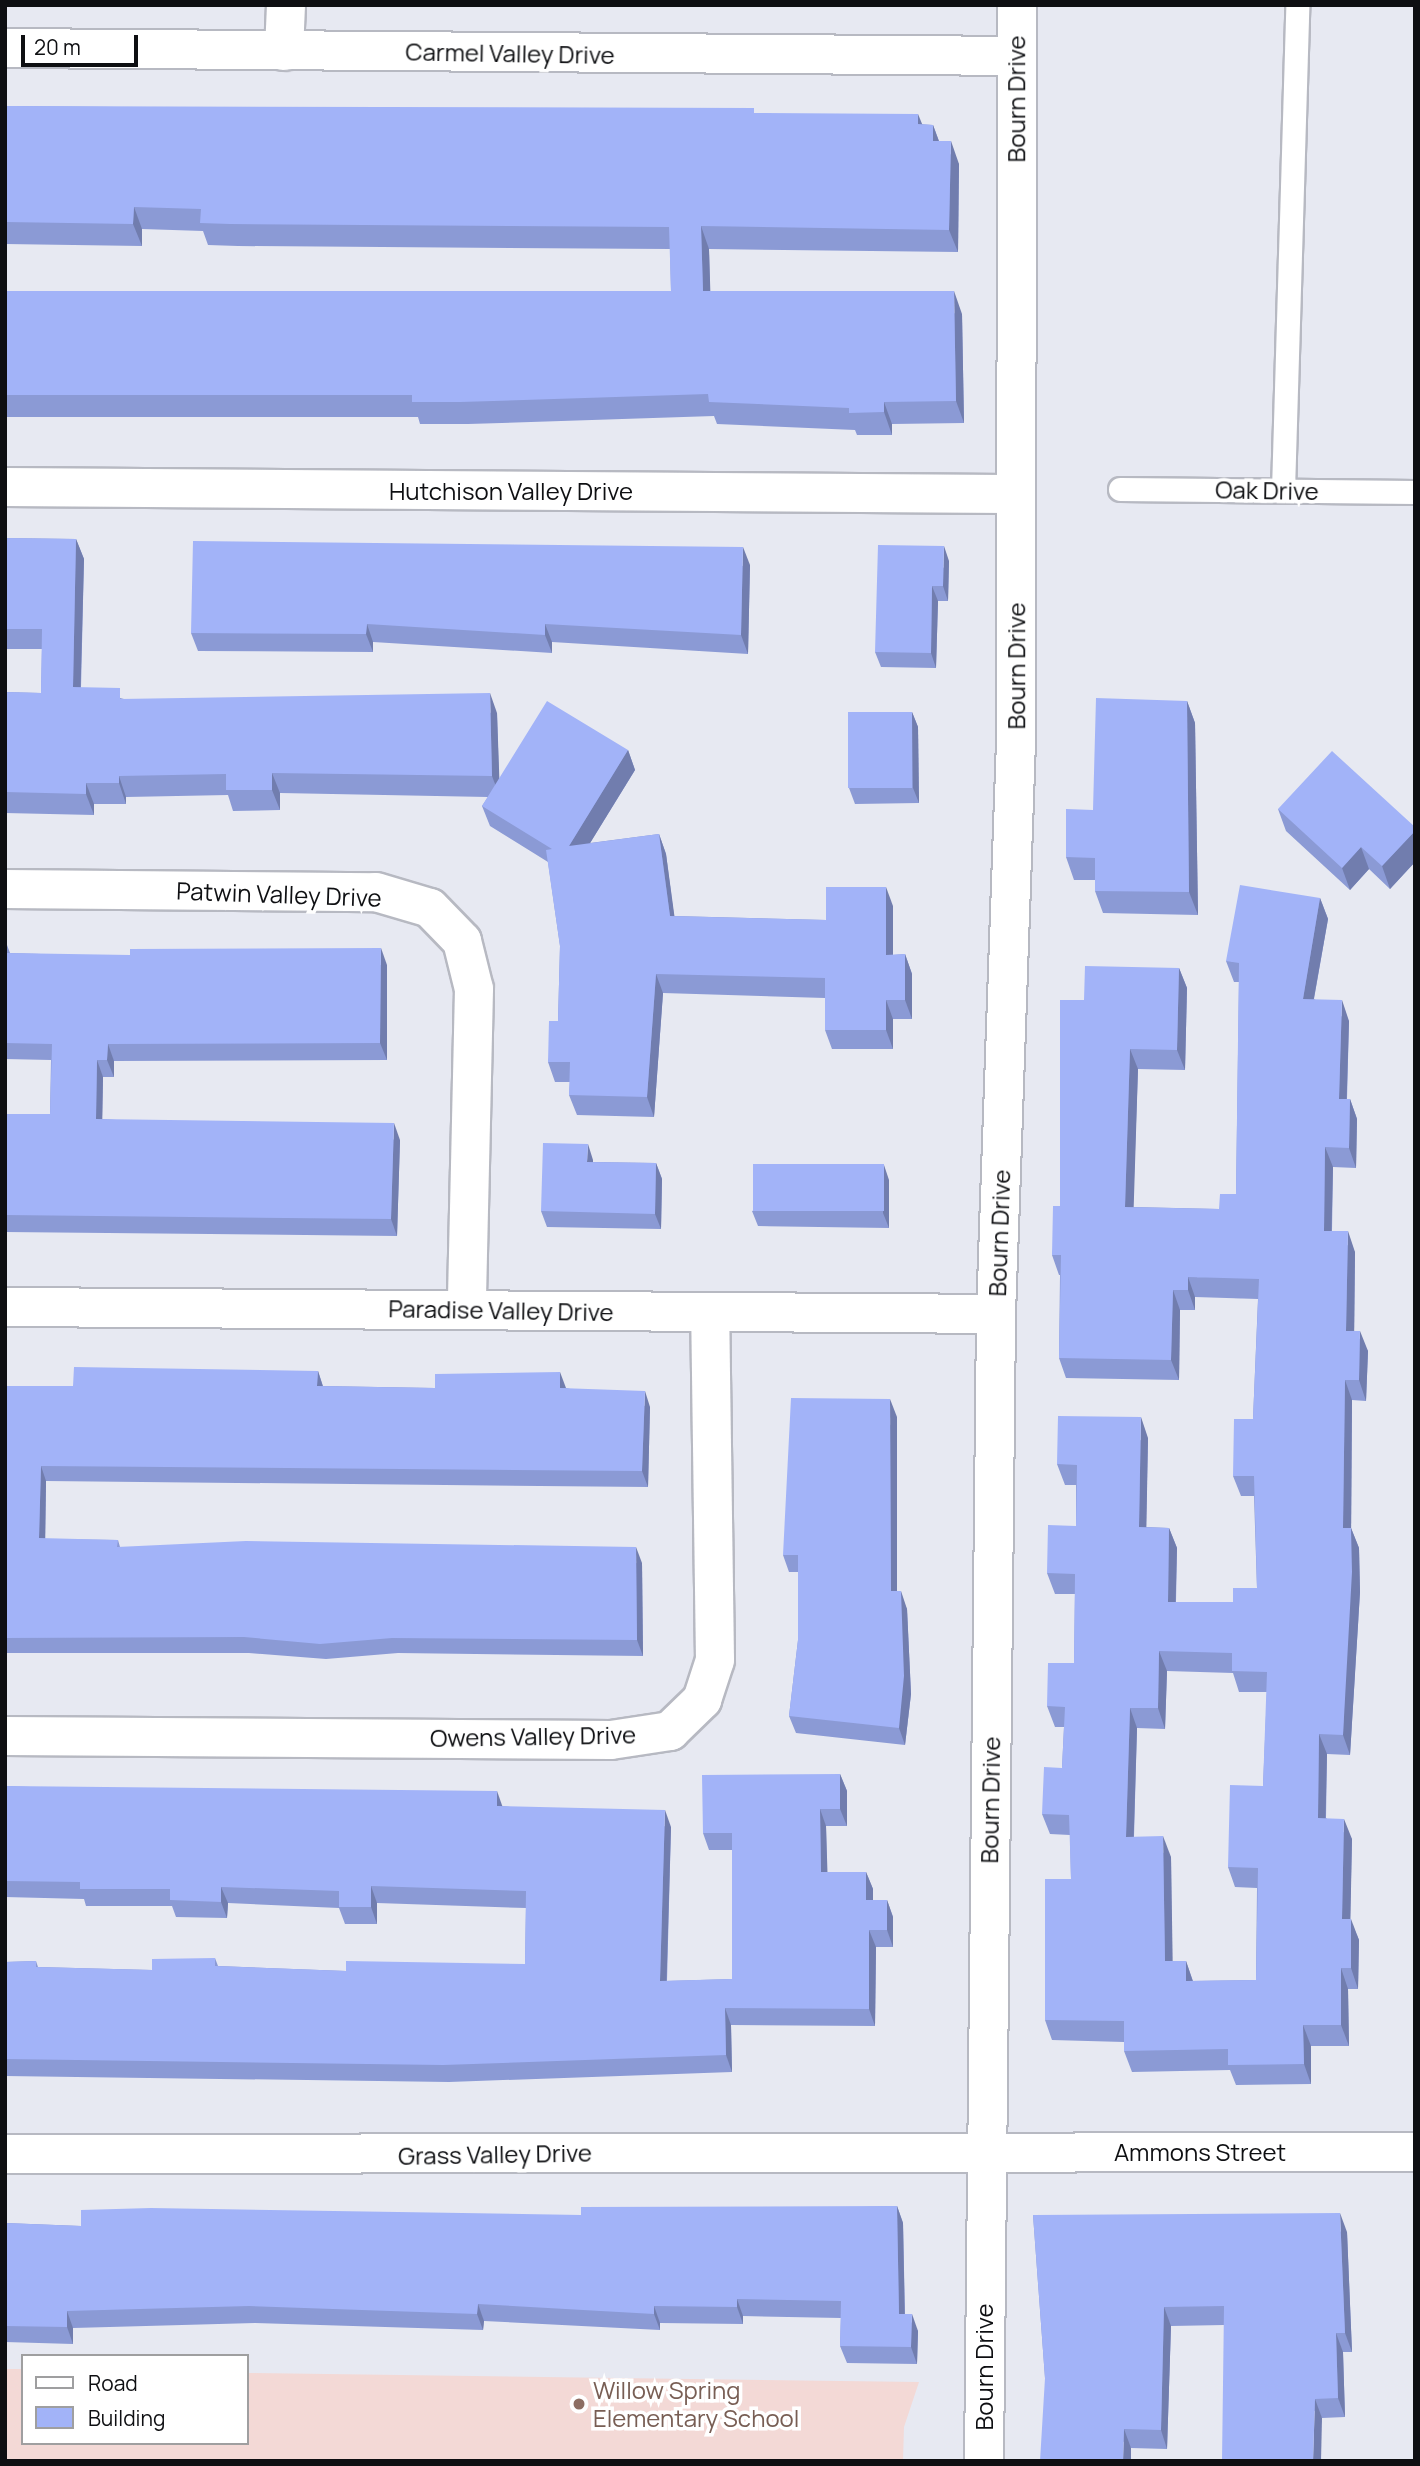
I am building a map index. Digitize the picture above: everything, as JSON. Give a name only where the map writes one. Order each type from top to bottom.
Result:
[{"type":"street","points":[[284,51],[286,5]]},
{"type":"street","name":"Bourn Drive","points":[[984,2461],[985,2152],[996,1314],[1016,740],[1017,5]]},
{"type":"street","name":"Carmel Valley Drive","points":[[5,48],[1016,57]]},
{"type":"street","name":"Hutchison Valley Drive","points":[[5,487],[1016,494]]},
{"type":"street","name":"Patwin Valley Drive","points":[[5,889],[376,892],[430,908],[462,941],[474,989],[467,1309]]},
{"type":"street","name":"Paradise Valley Drive","points":[[5,1307],[996,1314]]},
{"type":"street","name":"Owens Valley Drive","points":[[5,1736],[611,1740],[670,1731],[702,1700],[715,1660],[710,1314]]},
{"type":"street","name":"Ammons Street","points":[[985,2152],[1415,2152]]},
{"type":"street","name":"Grass Valley Drive","points":[[5,2154],[985,2152]]},
{"type":"lane","points":[[1283,490],[1297,5]]},
{"type":"lane","name":"Oak Drive","points":[[1120,489],[1415,492]]},
{"type":"shaded area","name":"Willow Spring Elementary School","points":[[5,2369],[21,2369],[21,2445],[248,2445],[248,2373],[919,2382],[904,2427],[903,2461],[5,2461]]},
{"type":"building","points":[[5,106],[754,108],[754,113],[918,114],[918,124],[933,125],[933,141],[951,141],[949,230],[701,226],[703,291],[954,291],[956,401],[884,402],[884,412],[849,413],[849,408],[709,402],[708,394],[460,402],[412,402],[412,395],[5,395],[5,291],[671,291],[669,227],[200,223],[201,209],[134,207],[133,224],[5,222]]},
{"type":"building","points":[[5,538],[76,539],[73,687],[120,688],[120,699],[490,693],[492,776],[272,773],[272,790],[226,790],[226,774],[119,776],[119,783],[86,783],[86,794],[5,792],[5,692],[41,693],[42,629],[5,629]]},
{"type":"building","points":[[193,541],[743,547],[741,635],[545,624],[545,635],[367,624],[366,634],[191,633]]},
{"type":"building","points":[[878,545],[944,546],[943,586],[932,586],[931,653],[875,652]]},
{"type":"building","points":[[1096,698],[1187,701],[1189,892],[1095,891],[1095,858],[1066,857],[1066,809],[1093,810]]},
{"type":"building","points":[[547,701],[628,750],[569,846],[659,834],[670,916],[826,920],[826,887],[886,887],[886,955],[905,954],[905,1000],[886,1000],[886,1030],[825,1030],[825,978],[656,974],[647,1097],[569,1095],[570,1062],[548,1062],[549,1021],[558,1021],[560,946],[546,850],[552,849],[482,806]]},
{"type":"building","points":[[848,712],[912,712],[912,788],[848,788]]},
{"type":"building","points":[[1332,751],[1415,827],[1415,831],[1382,866],[1361,847],[1342,868],[1278,809]]},
{"type":"building","points":[[1240,885],[1320,898],[1303,999],[1342,1000],[1339,1099],[1350,1099],[1349,1148],[1325,1147],[1324,1231],[1348,1231],[1346,1331],[1360,1331],[1359,1380],[1345,1380],[1343,1528],[1351,1528],[1352,1572],[1343,1735],[1319,1734],[1318,1818],[1344,1819],[1342,1919],[1351,1919],[1351,1968],[1341,1968],[1341,2025],[1303,2025],[1304,2064],[1228,2065],[1228,2049],[1124,2051],[1124,2021],[1045,2020],[1045,1879],[1071,1879],[1069,1815],[1042,1814],[1044,1767],[1062,1768],[1065,1707],[1047,1706],[1048,1663],[1074,1663],[1075,1574],[1047,1573],[1048,1525],[1076,1526],[1077,1465],[1057,1464],[1058,1416],[1141,1417],[1139,1527],[1169,1528],[1168,1602],[1233,1602],[1233,1588],[1257,1588],[1254,1476],[1233,1476],[1234,1419],[1253,1419],[1259,1279],[1188,1277],[1188,1290],[1173,1290],[1171,1360],[1059,1358],[1061,1255],[1052,1255],[1053,1206],[1060,1206],[1060,1000],[1084,1000],[1085,966],[1179,968],[1177,1050],[1130,1049],[1125,1207],[1219,1209],[1220,1194],[1236,1194],[1239,963],[1226,961]],"holes":[[[1159,1651],[1232,1653],[1232,1671],[1267,1672],[1263,1786],[1230,1785],[1228,1867],[1258,1868],[1256,1980],[1186,1981],[1186,1961],[1165,1961],[1163,1836],[1126,1837],[1130,1708],[1158,1708]]]},
{"type":"building","points":[[5,944],[7,953],[130,955],[130,949],[381,948],[380,1043],[108,1044],[107,1060],[97,1060],[96,1119],[394,1123],[391,1219],[5,1215],[5,1114],[50,1114],[52,1044],[5,1043]]},
{"type":"building","points":[[543,1143],[588,1144],[587,1162],[656,1163],[655,1214],[541,1211]]},
{"type":"building","points":[[753,1164],[884,1164],[884,1211],[753,1211]]},
{"type":"building","points":[[74,1367],[318,1371],[317,1386],[435,1388],[435,1374],[560,1372],[560,1388],[645,1391],[642,1471],[41,1466],[39,1538],[118,1540],[117,1547],[246,1541],[636,1547],[637,1640],[392,1638],[320,1644],[244,1637],[5,1638],[5,1386],[73,1386]]},
{"type":"building","points":[[791,1398],[890,1399],[891,1591],[901,1591],[904,1676],[899,1728],[789,1716],[798,1640],[798,1555],[783,1555]]},
{"type":"building","points":[[840,1774],[840,1809],[820,1809],[821,1872],[866,1872],[866,1900],[887,1900],[887,1930],[869,1930],[869,2009],[725,2008],[726,2055],[443,2065],[5,2059],[5,1962],[36,1961],[36,1967],[152,1970],[152,1959],[215,1958],[215,1966],[346,1971],[346,1961],[525,1964],[526,1891],[371,1886],[371,1907],[339,1907],[339,1891],[221,1887],[221,1902],[170,1900],[170,1889],[80,1889],[80,1882],[5,1881],[5,1786],[497,1791],[497,1806],[665,1810],[660,1981],[732,1979],[732,1833],[703,1833],[702,1775]]},
{"type":"building","points":[[897,2206],[899,2314],[912,2314],[911,2347],[840,2346],[841,2301],[737,2299],[737,2307],[654,2306],[654,2314],[478,2304],[477,2314],[249,2306],[67,2311],[67,2327],[5,2326],[5,2223],[81,2226],[81,2210],[151,2208],[581,2215],[581,2207]]},
{"type":"building","points":[[1340,2213],[1345,2333],[1336,2333],[1338,2398],[1315,2399],[1313,2461],[1222,2461],[1224,2306],[1164,2307],[1161,2430],[1124,2429],[1123,2461],[1040,2461],[1045,2378],[1033,2215]]},
{"type":"place","name":"Willow Spring Elementary School","points":[[579,2404]]}]
